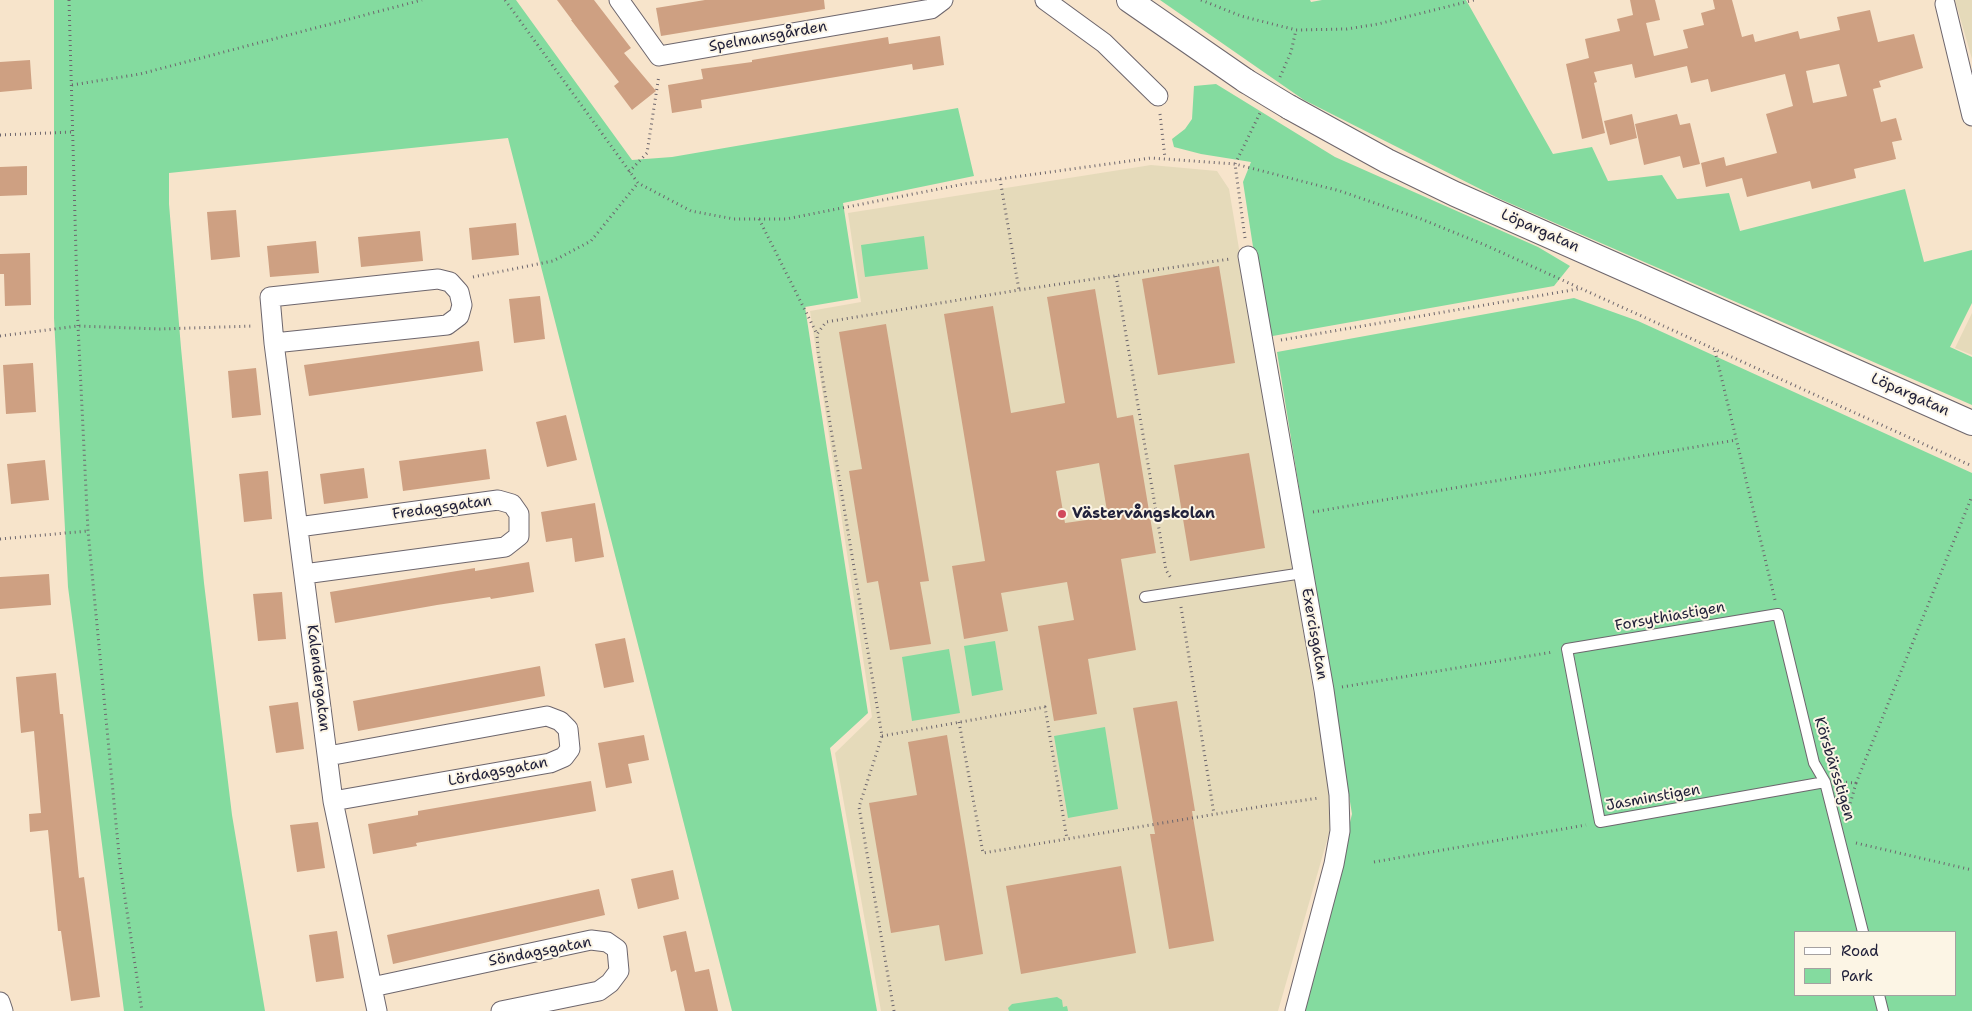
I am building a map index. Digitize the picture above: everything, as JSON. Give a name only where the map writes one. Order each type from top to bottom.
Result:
[{"type":"street","points":[[619,0],[659,56]]},
{"type":"street","name":"Spelmansgården","points":[[659,56],[931,9],[943,0]]},
{"type":"street","points":[[1045,0],[1104,43],[1158,96]]},
{"type":"street","name":"Löpargatan","points":[[1129,0],[1246,81],[1362,148],[1455,194],[1972,423]]},
{"type":"street","points":[[1945,4],[1972,116]]},
{"type":"street","name":"Exercisgatan","points":[[1248,256],[1324,690],[1339,795],[1340,831],[1334,864],[1295,1011]]},
{"type":"street","name":"Kalendergatan","points":[[377,1011],[334,801],[270,296],[438,279],[450,282]]},
{"type":"street","points":[[274,334],[447,325],[459,316],[462,305],[459,292],[450,282]]},
{"type":"street","name":"Fredagsgatan","points":[[298,527],[498,500],[512,504],[519,514],[519,536],[505,547],[304,574]]},
{"type":"street","name":"Lördagsgatan","points":[[328,756],[547,716],[560,721],[568,729],[570,749],[564,757],[550,763],[334,801]]},
{"type":"street","name":"Söndagsgatan","points":[[372,987],[591,940],[607,942],[617,949],[619,971],[610,983],[599,991],[501,1011]]},
{"type":"street","points":[[0,1002],[3,1011]]},
{"type":"lane","points":[[1145,598],[1303,573]]},
{"type":"lane","name":"Forsythiastigen","points":[[1567,649],[1778,614]]},
{"type":"lane","name":"Körsbärsstigen","points":[[1778,614],[1814,763],[1825,782],[1863,931]]},
{"type":"lane","name":"Jasminstigen","points":[[1567,649],[1600,822],[1825,782]]},
{"type":"lane","points":[[1879,996],[1883,1011]]},
{"type":"path","points":[[69,0],[78,326],[88,531],[120,865],[142,1011]]},
{"type":"path","points":[[72,85],[140,74],[422,0]]},
{"type":"path","points":[[505,0],[638,183],[691,211],[734,219],[786,219],[964,184],[1083,167],[1165,158],[1235,164],[1340,191],[1422,219],[1485,245],[1972,466]]},
{"type":"path","points":[[1201,0],[1241,16],[1296,30],[1347,28],[1378,24],[1474,0]]},
{"type":"path","points":[[1276,84],[1291,52],[1296,30]]},
{"type":"path","points":[[629,172],[647,153],[660,73],[659,56]]},
{"type":"path","points":[[1158,96],[1165,158]]},
{"type":"path","points":[[817,334],[826,322],[1019,290],[1248,256],[1235,164],[1261,110]]},
{"type":"path","points":[[0,135],[74,132]]},
{"type":"path","points":[[1000,179],[1019,290]]},
{"type":"path","points":[[450,282],[553,261],[591,241],[638,183]]},
{"type":"path","points":[[759,219],[817,334],[818,351],[882,736],[859,807],[894,1011]]},
{"type":"path","points":[[1116,276],[1166,570],[1178,592],[1214,814]]},
{"type":"path","points":[[1263,344],[1579,288]]},
{"type":"path","points":[[0,336],[78,326],[274,334]]},
{"type":"path","points":[[1715,350],[1778,614]]},
{"type":"path","points":[[1293,514],[1736,440]]},
{"type":"path","points":[[1825,782],[1856,783],[1972,496]]},
{"type":"path","points":[[0,539],[88,531]]},
{"type":"path","points":[[1324,690],[1567,649]]},
{"type":"path","points":[[882,736],[1045,707],[1067,839]]},
{"type":"path","points":[[959,722],[983,853],[1339,795]]},
{"type":"path","points":[[1374,862],[1600,822]]},
{"type":"path","points":[[1840,839],[1972,870]]},
{"type":"shaded area","points":[[1955,0],[1972,0],[1972,59]]},
{"type":"shaded area","name":"Västervångskolan","points":[[1151,165],[1217,171],[1229,189],[1334,816],[1278,1011],[881,1011],[835,753],[872,717],[810,311],[861,302],[848,213]]},
{"type":"shaded area","points":[[1972,313],[1972,355],[1955,348]]},
{"type":"green space","points":[[54,0],[516,0],[632,160],[672,157],[958,108],[974,176],[843,203],[858,298],[805,307],[868,713],[830,748],[877,1011],[732,1011],[508,138],[169,173],[169,204],[181,348],[204,583],[232,815],[265,1011],[124,1011],[68,587],[54,318]]},
{"type":"green space","points":[[1160,0],[1310,0],[1311,2],[1322,0],[1466,0],[1553,154],[1592,147],[1608,181],[1662,175],[1677,199],[1729,193],[1740,231],[1905,189],[1924,262],[1972,250],[1972,303],[1950,347],[1972,357],[1972,405],[1500,199],[1304,100]]},
{"type":"green space","points":[[1216,84],[1335,157],[1538,247],[1570,266],[1554,286],[1267,337],[1243,182],[1251,162],[1201,154],[1174,147],[1172,139],[1185,129],[1192,119],[1194,86]]},
{"type":"green space","points":[[924,236],[928,269],[865,277],[861,245]]},
{"type":"green space","points":[[1574,298],[1638,321],[1972,473],[1972,1011],[1304,1011],[1352,814],[1277,352]]},
{"type":"green space","points":[[995,641],[1003,690],[972,696],[964,646]]},
{"type":"green space","points":[[949,649],[960,713],[912,721],[902,657]]},
{"type":"green space","points":[[1105,727],[1118,809],[1068,818],[1054,736]]},
{"type":"green space","points":[[1057,997],[1062,1000],[1063,1007],[1067,1006],[1068,1011],[1009,1011],[1008,1008],[1012,1004]]},
{"type":"building","points":[[557,0],[594,0],[631,48],[624,53],[656,91],[632,110],[614,86],[619,82]]},
{"type":"building","points":[[705,0],[824,0],[825,9],[661,36],[656,8]]},
{"type":"building","points":[[1630,0],[1655,0],[1660,20],[1646,23],[1654,56],[1688,48],[1683,30],[1704,25],[1701,13],[1715,9],[1713,0],[1732,0],[1742,37],[1753,34],[1755,42],[1798,31],[1800,39],[1840,30],[1837,17],[1870,10],[1878,42],[1914,34],[1923,68],[1879,81],[1881,87],[1873,89],[1881,122],[1896,118],[1902,140],[1892,142],[1896,159],[1854,169],[1856,178],[1812,189],[1810,181],[1747,197],[1742,178],[1706,187],[1701,163],[1724,157],[1726,166],[1777,153],[1766,114],[1793,106],[1785,74],[1711,92],[1708,79],[1691,83],[1687,66],[1635,78],[1632,64],[1594,72],[1597,82],[1594,83],[1605,133],[1582,139],[1566,64],[1589,58],[1585,39],[1620,31],[1617,19],[1633,15]],"holes":[[[1839,64],[1847,96],[1813,103],[1806,71]]]},
{"type":"building","points":[[940,36],[944,65],[913,70],[912,64],[701,100],[702,108],[672,113],[668,85],[703,79],[701,69],[752,62],[752,60],[888,37],[889,44]]},
{"type":"building","points":[[30,60],[32,89],[0,92],[0,62]]},
{"type":"building","points":[[1632,114],[1637,138],[1610,145],[1604,121]]},
{"type":"building","points":[[1677,114],[1680,125],[1690,123],[1700,164],[1683,168],[1680,156],[1644,165],[1635,124]]},
{"type":"building","points":[[27,166],[27,195],[0,196],[0,167]]},
{"type":"building","points":[[236,210],[240,257],[211,260],[207,212]]},
{"type":"building","points":[[516,223],[519,255],[472,260],[469,228]]},
{"type":"building","points":[[420,231],[423,261],[361,267],[358,237]]},
{"type":"building","points":[[316,241],[319,273],[270,277],[267,246]]},
{"type":"building","points":[[30,253],[31,305],[5,306],[4,274],[0,274],[0,254]]},
{"type":"building","points":[[1219,266],[1235,363],[1158,375],[1142,279]]},
{"type":"building","points":[[1095,289],[1117,418],[1133,415],[1156,553],[1121,559],[1136,650],[1088,659],[1097,714],[1054,721],[1038,626],[1074,620],[1067,582],[1001,593],[1008,631],[964,639],[952,566],[985,561],[944,314],[993,306],[1011,413],[1065,403],[1047,297]],"holes":[[[1099,463],[1108,517],[1065,523],[1056,471]]]},
{"type":"building","points":[[540,296],[545,339],[514,343],[509,299]]},
{"type":"building","points":[[886,324],[929,581],[920,582],[931,644],[890,650],[878,581],[867,583],[849,471],[862,469],[839,332]]},
{"type":"building","points":[[479,341],[483,371],[309,396],[304,365]]},
{"type":"building","points":[[33,363],[36,412],[6,414],[3,365]]},
{"type":"building","points":[[256,368],[261,415],[232,418],[228,371]]},
{"type":"building","points":[[566,415],[577,460],[547,467],[536,422]]},
{"type":"building","points":[[486,449],[490,479],[403,491],[399,461]]},
{"type":"building","points":[[1249,453],[1265,548],[1190,561],[1174,465]]},
{"type":"building","points":[[45,460],[49,500],[11,504],[7,464]]},
{"type":"building","points":[[364,468],[368,498],[324,504],[320,474]]},
{"type":"building","points":[[268,471],[272,519],[244,522],[239,474]]},
{"type":"building","points":[[595,503],[604,557],[575,562],[572,538],[546,542],[541,512]]},
{"type":"building","points":[[529,562],[534,592],[437,605],[335,623],[330,592],[475,568],[475,571]]},
{"type":"building","points":[[49,574],[51,605],[0,609],[0,577]]},
{"type":"building","points":[[282,592],[286,639],[258,641],[253,594]]},
{"type":"building","points":[[625,638],[634,682],[604,688],[595,644]]},
{"type":"building","points":[[540,666],[545,696],[358,731],[353,701]]},
{"type":"building","points":[[56,673],[60,714],[63,714],[79,878],[84,877],[100,997],[71,1001],[61,931],[58,931],[48,830],[30,832],[29,814],[41,813],[34,731],[21,733],[16,677]]},
{"type":"building","points":[[1177,701],[1195,811],[1192,811],[1214,941],[1169,949],[1150,834],[1155,834],[1133,708]]},
{"type":"building","points":[[298,702],[304,749],[276,753],[269,706]]},
{"type":"building","points":[[644,735],[649,760],[628,764],[632,783],[606,788],[598,743]]},
{"type":"building","points":[[947,735],[983,954],[945,961],[939,925],[891,933],[869,803],[917,795],[908,742]]},
{"type":"building","points":[[591,781],[596,811],[416,843],[417,846],[373,854],[368,824],[418,815],[418,811]]},
{"type":"building","points":[[318,822],[325,868],[297,872],[290,825]]},
{"type":"building","points":[[1121,866],[1136,953],[1021,974],[1006,886]]},
{"type":"building","points":[[673,870],[679,899],[638,909],[631,879]]},
{"type":"building","points":[[599,889],[605,915],[393,964],[387,935]]},
{"type":"building","points":[[337,931],[344,978],[316,982],[309,935]]},
{"type":"building","points":[[686,931],[695,972],[709,969],[718,1011],[685,1011],[676,970],[671,972],[663,936]]},
{"type":"place","name":"Västervångskolan","points":[[1062,514]]}]
